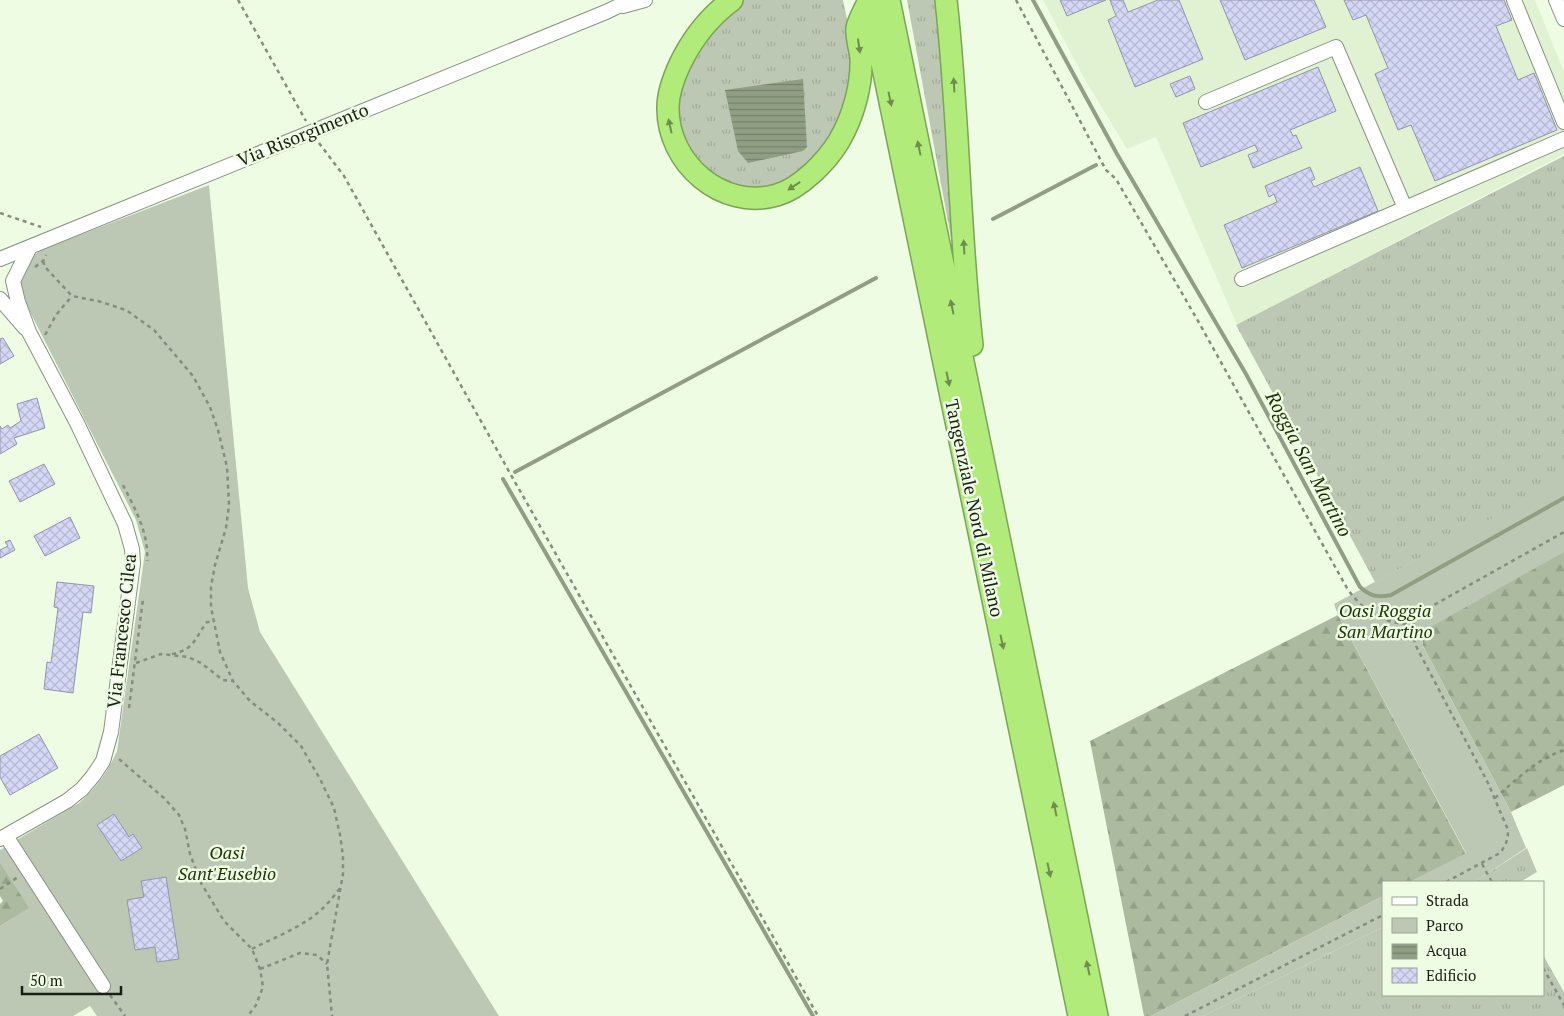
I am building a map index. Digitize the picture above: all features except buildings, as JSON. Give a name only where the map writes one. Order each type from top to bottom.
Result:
[{"type":"highway","points":[[732,0],[706,24],[686,52],[671,90],[668,116],[679,153],[693,172],[712,187],[732,195],[755,198],[778,195],[792,188],[816,168],[838,142],[852,113],[860,81],[861,57],[857,28],[869,0]]},
{"type":"highway","name":"Tangenziale Nord di Milano","points":[[869,0],[1079,1016]]},
{"type":"highway","name":"Tangenziale Nord di Milano","points":[[889,0],[1097,1016]]},
{"type":"highway","points":[[946,0],[952,58],[965,265],[973,352],[1018,581],[1028,676]]},
{"type":"street","name":"Via Risorgimento","points":[[0,258],[606,12],[631,0]]},
{"type":"street","name":"Via Risorgimento","points":[[606,12],[645,0]]},
{"type":"street","points":[[1514,0],[1564,122]]},
{"type":"street","points":[[1556,0],[1564,19]]},
{"type":"street","points":[[1206,102],[1336,47],[1405,208]]},
{"type":"street","points":[[1242,279],[1564,139]]},
{"type":"street","points":[[0,267],[13,280],[30,247]]},
{"type":"street","name":"Via Francesco Cilea","points":[[3,838],[67,801],[82,789],[103,761],[111,732],[133,563],[130,537],[121,515],[29,332],[18,302],[13,280]]},
{"type":"street","name":"Via Francesco Cilea","points":[[0,298],[29,332]]},
{"type":"street","points":[[3,838],[28,870],[103,986]]},
{"type":"path","points":[[238,0],[320,145],[344,176],[511,476],[818,1016]]},
{"type":"path","points":[[1016,0],[1106,170],[1116,178],[1348,590],[1369,613],[1378,618],[1389,622],[1412,625]]},
{"type":"path","points":[[0,213],[45,229],[48,239]]},
{"type":"path","points":[[42,261],[45,267],[72,296],[98,301],[126,310],[154,330],[193,376],[210,407],[218,430],[226,467],[229,505],[226,528],[211,587],[213,622],[220,652],[233,681],[250,701],[278,723],[301,746],[334,808],[340,835],[343,856],[340,886],[327,964],[332,1016]]},
{"type":"path","points":[[45,335],[56,315],[72,296]]},
{"type":"path","points":[[1448,881],[1500,853],[1506,846],[1508,830],[1495,798],[1417,648],[1412,636],[1412,625],[1425,610],[1564,532]]},
{"type":"path","points":[[166,655],[179,653],[188,648],[198,639],[207,622],[213,622]]},
{"type":"path","points":[[136,663],[160,654],[188,657],[201,663],[223,680],[233,681]]},
{"type":"path","points":[[1495,798],[1537,764],[1564,750]]},
{"type":"path","points":[[119,759],[165,799],[179,815],[185,829],[190,854],[201,883],[224,921],[252,948],[260,969],[263,987],[256,1005],[248,1016]]},
{"type":"path","points":[[1482,864],[1491,881]]},
{"type":"path","points":[[0,889],[28,870]]},
{"type":"path","points":[[252,948],[314,915],[327,904],[340,886]]},
{"type":"path","points":[[1185,1016],[1382,916]]},
{"type":"path","points":[[260,969],[300,953],[317,955],[327,964]]},
{"type":"path","points":[[1544,970],[1564,1005]]},
{"type":"path","points":[[103,986],[125,1016]]},
{"type":"shaded area","points":[[1043,0],[1535,0],[1564,72],[1564,154],[1237,325],[1156,137],[1127,149],[1084,78]]},
{"type":"green space","points":[[742,0],[843,0],[850,33],[853,66],[840,126],[822,152],[782,186],[754,193],[711,181],[678,138],[679,83],[705,34]]},
{"type":"green space","points":[[907,0],[939,0],[956,265]]},
{"type":"green space","points":[[1564,156],[1564,480],[1375,582],[1236,325]]},
{"type":"green space","name":"Oasi Sant'Eusebio","points":[[209,185],[248,588],[260,632],[499,1016],[97,1016],[90,1006],[73,1016],[0,1016],[0,926],[29,908],[0,862],[0,850],[79,803],[105,773],[117,751],[145,552],[136,520],[25,302],[21,285],[22,275],[30,261],[41,250]]},
{"type":"green space","name":"Oasi Roggia San Martino","points":[[1564,479],[1564,552],[1427,629],[1422,637],[1423,646],[1511,812],[1526,848],[1475,881],[1412,881],[1466,853],[1338,615],[1334,604]]},
{"type":"green space","points":[[1564,551],[1564,785],[1511,812],[1423,646],[1422,637],[1426,629]]},
{"type":"green space","points":[[1338,615],[1466,854],[1412,881],[1382,881],[1382,897],[1151,1016],[1144,1016],[1090,741]]},
{"type":"green space","points":[[1527,848],[1537,872],[1522,881],[1475,881]]},
{"type":"green space","points":[[0,862],[30,908],[0,926],[0,904],[3,901],[0,896]]},
{"type":"green space","points":[[1382,897],[1382,927],[1203,1016],[1151,1016]]},
{"type":"green space","points":[[1382,927],[1382,996],[1544,996],[1544,957],[1564,992],[1564,1016],[1203,1016]]},
{"type":"water","points":[[803,79],[807,147],[803,151],[748,163],[738,151],[725,90]]},
{"type":"waterway","name":"Roggia San Martino","points":[[1033,0],[1117,154],[1246,374],[1360,587],[1374,596],[1391,595],[1564,498]]},
{"type":"waterway","points":[[993,219],[1096,165]]},
{"type":"waterway","points":[[515,472],[876,278]]},
{"type":"waterway","points":[[503,479],[813,1016]]}]
